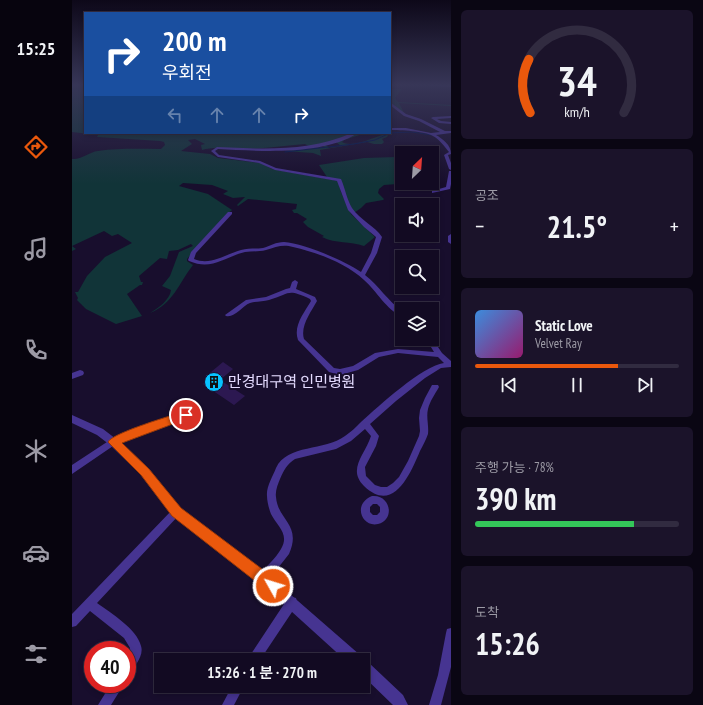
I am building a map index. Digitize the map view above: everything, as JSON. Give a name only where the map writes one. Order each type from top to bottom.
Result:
[{"type":"street","points":[[413,118],[443,132]]},
{"type":"street","points":[[418,120],[433,118],[440,122],[451,123]]},
{"type":"street","points":[[391,129],[433,134],[451,132]]},
{"type":"street","points":[[353,134],[333,142],[301,149],[281,151],[217,148],[213,151],[218,156],[263,163],[275,168],[339,180],[350,210],[379,237],[373,257],[362,276]]},
{"type":"street","points":[[433,134],[442,141],[451,152],[446,155],[451,169]]},
{"type":"street","points":[[434,192],[448,188],[451,172]]},
{"type":"street","points":[[230,213],[193,253],[191,260],[208,263],[230,257],[243,251],[261,250],[278,244],[286,244],[331,257],[348,266],[371,284],[387,303],[395,309]]},
{"type":"street","points":[[451,236],[451,242]]},
{"type":"street","points":[[293,290],[295,282]]},
{"type":"street","points":[[228,315],[248,302],[267,299],[284,291],[293,290],[313,298],[314,302],[302,325],[299,334],[301,340],[332,370],[340,372],[355,368],[377,355],[390,352],[403,351],[440,355]]},
{"type":"street","points":[[434,346],[440,355],[450,364]]},
{"type":"street","points":[[263,578],[286,551],[289,537],[287,529],[275,512],[271,496],[273,486],[281,467],[287,460],[293,456],[333,447],[348,440],[364,424],[422,376],[439,366],[450,364]]},
{"type":"street","points":[[72,376],[80,373]]},
{"type":"street","points":[[364,424],[370,429],[374,436],[372,446],[361,467],[362,478],[367,483],[379,490],[390,491],[397,486],[412,462],[424,431],[424,411],[430,394],[435,387]]},
{"type":"street","points":[[72,470],[113,442],[130,434],[186,415]]},
{"type":"street","points":[[72,419],[100,432],[113,442],[145,472],[176,512],[263,578],[292,602],[347,653]]},
{"type":"street","points":[[376,501],[379,490]]},
{"type":"street","points":[[72,622],[176,512]]},
{"type":"street","points":[[258,653],[292,602]]},
{"type":"street","points":[[90,604],[128,634],[132,641]]},
{"type":"street","points":[[435,705],[444,675],[451,633]]},
{"type":"street","points":[[370,674],[398,700],[401,705]]},
{"type":"street","points":[[104,705],[112,693]]},
{"type":"street","points":[[228,705],[234,693]]},
{"type":"green space","points":[[72,118],[84,118],[84,133],[72,132]]},
{"type":"green space","points":[[89,134],[350,134],[337,140],[310,147],[305,144],[240,149],[216,148],[202,150],[201,145],[205,144],[195,139],[188,140],[192,144],[181,151],[210,154],[218,158],[261,163],[272,169],[338,181],[341,192],[351,214],[375,237],[364,246],[327,239],[322,237],[324,236],[308,227],[303,222],[307,219],[297,213],[294,213],[292,210],[296,209],[297,204],[248,199],[238,206],[237,205],[245,197],[233,198],[223,194],[228,191],[212,185],[183,183],[179,186],[208,194],[232,210],[187,259],[187,261],[193,265],[170,299],[158,309],[150,313],[160,306],[170,294],[171,290],[162,286],[170,276],[179,252],[193,246],[191,244],[178,250],[169,251],[167,259],[160,258],[139,276],[141,282],[143,282],[142,285],[127,294],[142,316],[116,324],[86,309],[77,300],[78,298],[75,292],[78,292],[87,276],[105,257],[132,243],[118,234],[112,236],[104,231],[72,246],[72,159],[98,151],[121,149],[161,149],[165,145],[164,142],[160,141],[97,137],[98,135]]},
{"type":"green space","points":[[356,134],[363,134],[342,142],[347,144],[359,143],[384,134],[388,134],[387,137],[382,139],[384,142],[382,144],[367,142],[320,150],[321,156],[313,153],[284,151],[324,147],[322,145],[326,145],[329,148],[341,146],[336,142]]},
{"type":"green space","points":[[395,157],[395,184],[384,185],[379,189],[378,193],[384,199],[383,200],[366,203],[354,213],[350,209],[341,182],[327,177],[319,165],[364,158]]},
{"type":"building","name":"만경대구역 인민병원","points":[[223,362],[233,369],[220,380],[245,396],[234,405],[203,384],[209,379],[205,377]]},
{"type":"waterway","points":[[391,133],[412,132],[432,135]]},
{"type":"waterway","points":[[285,152],[354,144],[375,140],[388,134]]},
{"type":"place","name":"만경대구역 인민병원","points":[[214,382]]},
{"type":"route","points":[[186,415],[130,434],[113,442],[145,472],[176,512],[273,586]]}]
